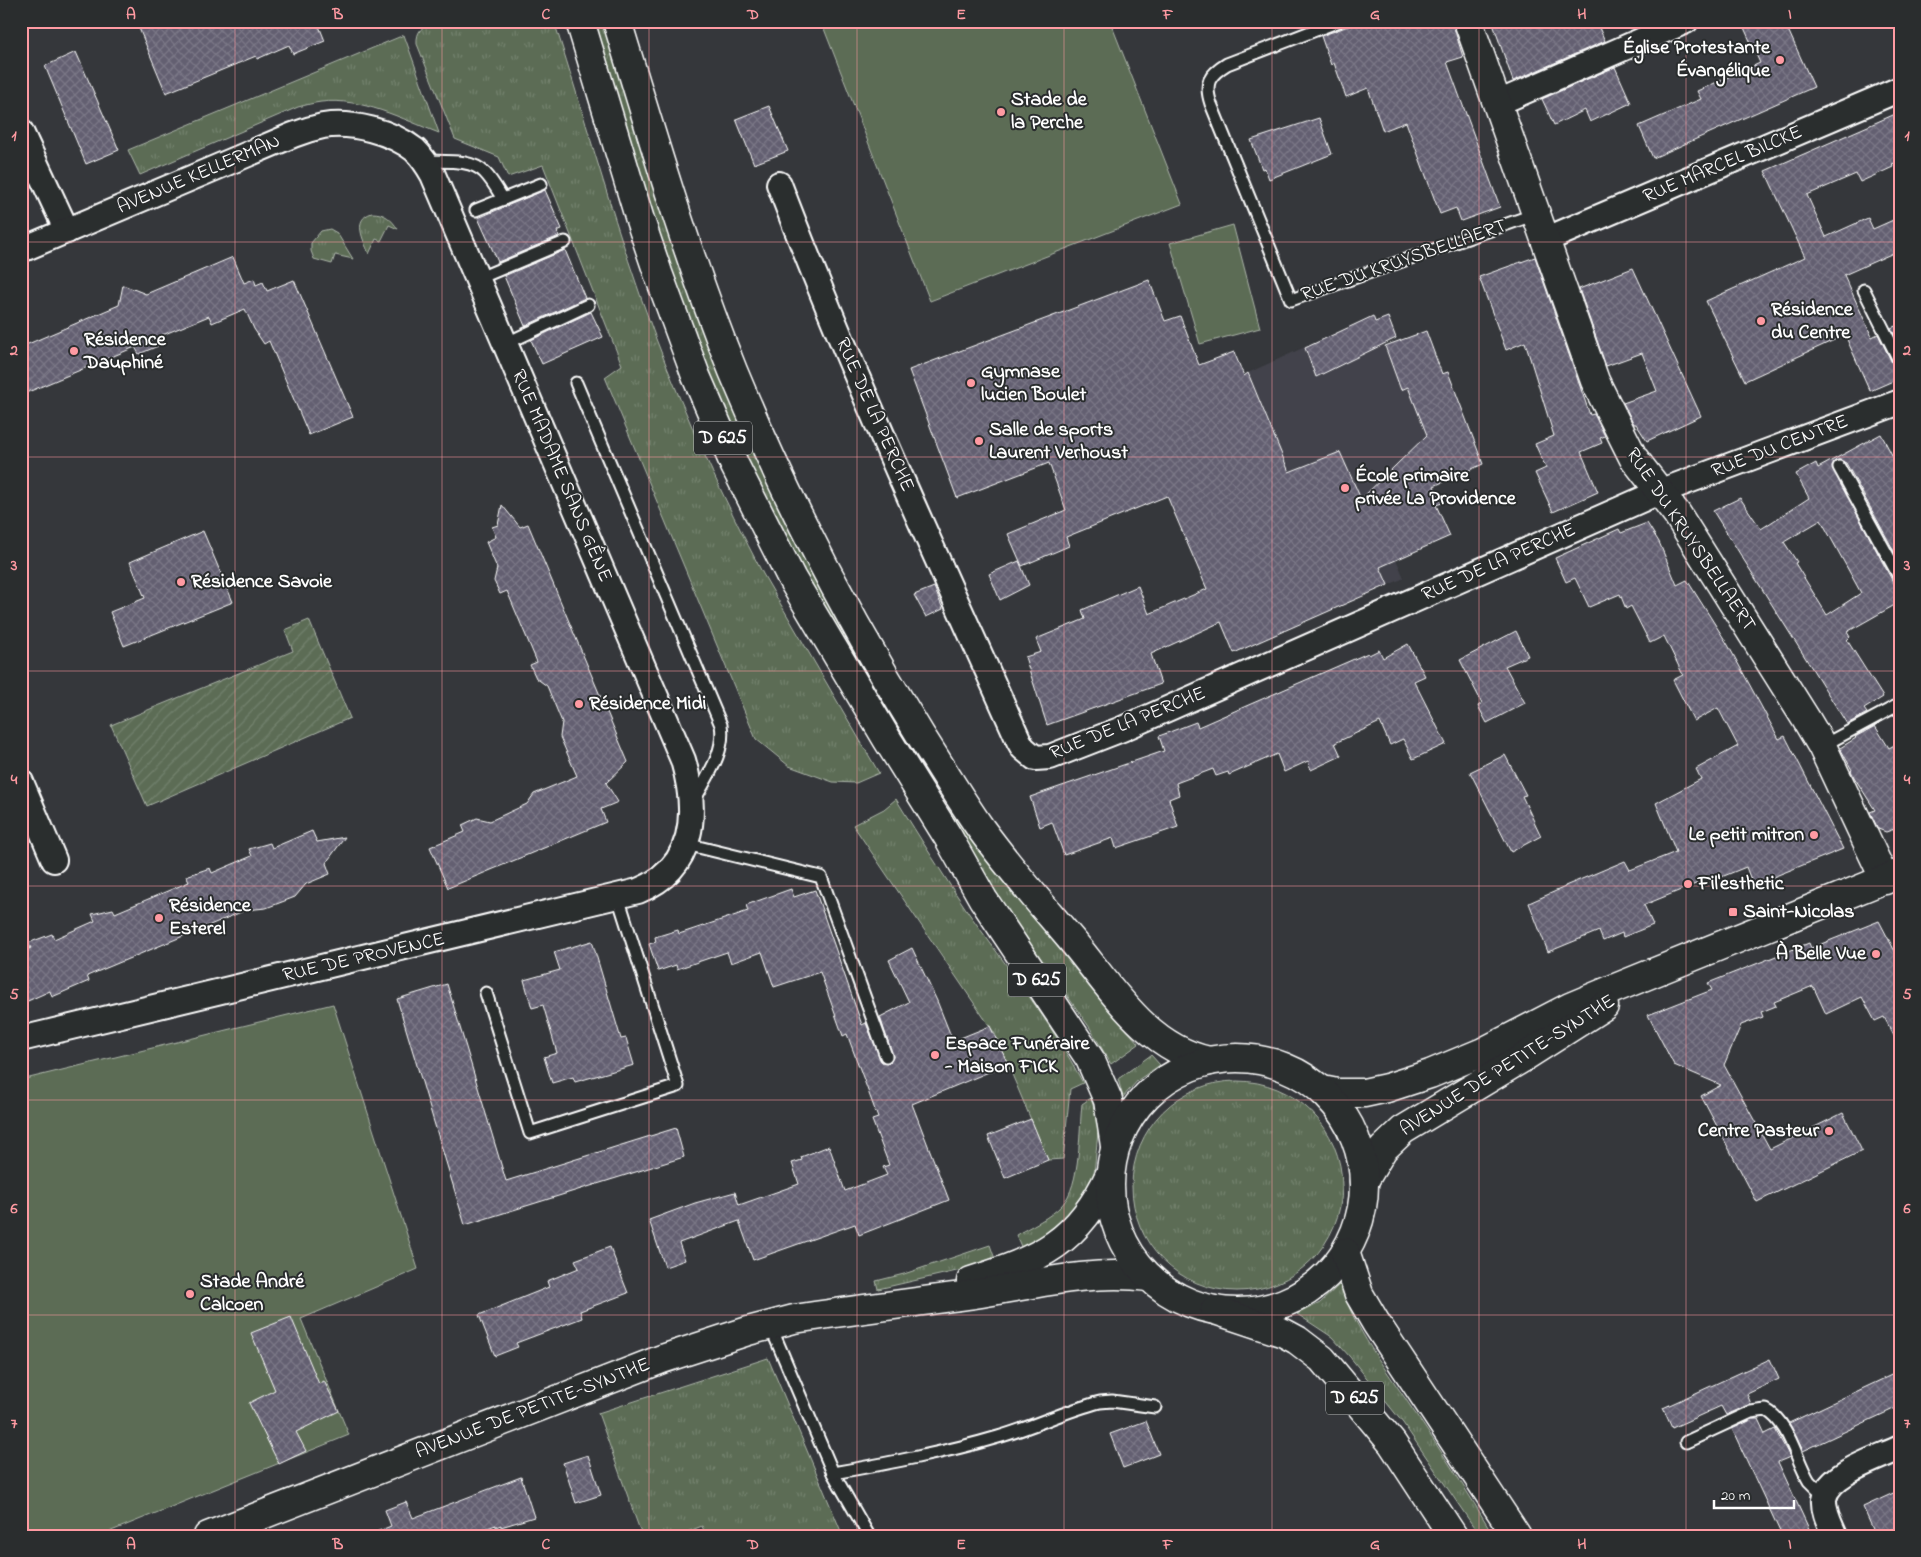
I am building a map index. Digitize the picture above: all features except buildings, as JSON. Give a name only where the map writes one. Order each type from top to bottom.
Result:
[{"type":"main road","name":"D 625","points":[[580,21],[640,220],[658,273],[696,376],[735,466],[803,598],[948,836],[982,899],[1090,1058],[1108,1100],[1115,1146]]},
{"type":"main road","name":"D 625","points":[[617,21],[672,201],[701,287],[734,371],[806,529],[875,659],[981,829],[1104,981],[1159,1040],[1190,1056],[1209,1061]]},
{"type":"main road","name":"RUE DU KRUYSBELLAERT","points":[[1468,21],[1595,381],[1633,457],[1684,524],[1822,746],[1892,877]]},
{"type":"main road","name":"AVENUE DE PETITE-SYNTHE","points":[[1322,1090],[1337,1093],[1364,1093],[1387,1088],[1430,1074],[1484,1052],[1570,1007],[1892,877]]},
{"type":"main road","name":"AVENUE DE PETITE-SYNTHE","points":[[1364,1181],[1383,1148],[1403,1130],[1529,1055],[1642,981],[1666,968]]},
{"type":"main road","points":[[1241,1058],[1273,1063],[1295,1072],[1322,1090],[1343,1114],[1354,1135],[1361,1157],[1364,1181],[1362,1212],[1346,1252],[1325,1277],[1308,1290],[1290,1301],[1259,1310],[1237,1312],[1215,1310],[1194,1305],[1175,1296],[1149,1277],[1135,1262],[1119,1235],[1111,1205],[1110,1174],[1115,1146],[1128,1118],[1154,1088],[1180,1071],[1209,1061],[1241,1058]]},
{"type":"main road","name":"AVENUE DE PETITE-SYNTHE","points":[[866,1308],[969,1281],[1033,1258],[1062,1241],[1082,1221],[1098,1199],[1110,1174]]},
{"type":"main road","name":"D 625","points":[[1346,1252],[1356,1287],[1376,1323],[1518,1536]]},
{"type":"main road","name":"AVENUE DE PETITE-SYNTHE","points":[[208,1536],[253,1524],[662,1359],[770,1325],[794,1319],[968,1295],[1084,1276],[1121,1274],[1149,1277]]},
{"type":"main road","name":"D 625","points":[[1215,1310],[1284,1333],[1297,1340],[1322,1359],[1392,1443],[1453,1536]]},
{"type":"street","points":[[1498,103],[1686,21]]},
{"type":"street","name":"RUE MARCEL BILCKE","points":[[1545,240],[1900,89]]},
{"type":"street","name":"AVENUE KELLERMAN","points":[[21,250],[309,130],[339,125],[382,133]]},
{"type":"street","points":[[21,132],[67,231]]},
{"type":"street","name":"RUE MADAME SANS GÊNE","points":[[382,133],[416,151],[433,175],[683,760],[692,805],[690,832],[686,844]]},
{"type":"street","name":"RUE DE LA PERCHE","points":[[779,184],[827,309],[918,518],[1019,741],[1023,748],[1035,758],[1050,757],[1122,729],[1660,492]]},
{"type":"street","name":"RUE DU CENTRE","points":[[1660,492],[1900,402]]},
{"type":"street","points":[[21,782],[54,860]]},
{"type":"street","name":"RUE DE PROVENCE","points":[[21,1039],[618,897],[638,891],[658,881],[675,865],[686,844]]},
{"type":"street","points":[[1835,1536],[1825,1513],[1824,1499],[1827,1490],[1839,1477],[1900,1448]]},
{"type":"lane","name":"RUE DU KRUYSBELLAERT","points":[[1339,21],[1227,64],[1211,77],[1207,86],[1210,104],[1291,300],[1537,214]]},
{"type":"lane","points":[[424,161],[465,163],[477,167],[486,173],[503,199]]},
{"type":"lane","points":[[476,210],[541,184]]},
{"type":"lane","points":[[477,279],[565,242]]},
{"type":"lane","points":[[1864,290],[1900,362]]},
{"type":"lane","points":[[505,344],[588,305]]},
{"type":"lane","points":[[576,383],[721,725],[723,735],[718,754],[692,805]]},
{"type":"lane","points":[[1838,467],[1900,578]]},
{"type":"lane","points":[[1822,746],[1900,704]]},
{"type":"lane","points":[[686,844],[821,877],[886,1056]]},
{"type":"lane","points":[[486,992],[530,1132],[678,1086],[618,897]]},
{"type":"lane","points":[[770,1325],[833,1473],[869,1536]]},
{"type":"lane","points":[[833,1473],[918,1457],[990,1439],[1100,1402],[1112,1401],[1154,1407]]},
{"type":"lane","points":[[1686,1442],[1751,1412],[1766,1410],[1774,1415],[1783,1426],[1809,1482],[1816,1488],[1827,1490]]},
{"type":"shaded area","name":"École primaire privée La Providence","points":[[1373,316],[1401,390],[1448,372],[1483,464],[1376,512],[1404,578],[1318,616],[1231,417],[1261,403],[1248,373]]},
{"type":"green space","points":[[433,21],[554,21],[642,300],[693,429],[763,574],[879,773],[856,783],[833,782],[789,766],[756,739],[605,377],[622,365],[543,165],[508,177],[499,157],[455,139],[417,44],[419,32]]},
{"type":"green space","points":[[588,21],[609,21],[656,180],[917,746],[905,753],[822,614],[702,369]]},
{"type":"green space","name":"Stade de la Perche","points":[[821,21],[1110,21],[1182,204],[930,301]]},
{"type":"green space","points":[[404,35],[439,133],[381,110],[336,101],[312,103],[298,107],[140,175],[128,150]]},
{"type":"green space","points":[[372,213],[387,217],[398,229],[389,225],[381,241],[376,239],[369,254],[362,236],[361,225],[362,220]]},
{"type":"green space","points":[[1233,225],[1260,328],[1200,344],[1170,243]]},
{"type":"green space","points":[[330,229],[337,233],[353,259],[335,255],[332,264],[314,259],[311,243],[321,231]]},
{"type":"green space","points":[[309,620],[350,718],[147,806],[111,725],[293,651],[285,630]]},
{"type":"green space","points":[[896,799],[960,901],[1058,1039],[1083,1083],[1070,1089],[1063,1159],[1048,1160],[995,1034],[853,825],[884,809]]},
{"type":"green space","points":[[955,804],[1020,900],[1091,989],[1139,1044],[1111,1064],[1090,1028],[989,885],[942,813]]},
{"type":"green space","name":"Stade André Calcoen","points":[[333,1004],[418,1269],[301,1319],[349,1435],[99,1536],[21,1536],[21,1080]]},
{"type":"green space","points":[[1151,1055],[1160,1065],[1138,1080],[1123,1097],[1118,1079]]},
{"type":"green space","points":[[1237,1081],[1257,1083],[1286,1093],[1304,1105],[1318,1119],[1334,1146],[1340,1166],[1342,1186],[1340,1206],[1330,1235],[1318,1253],[1304,1267],[1277,1283],[1257,1289],[1237,1291],[1217,1289],[1188,1279],[1170,1267],[1156,1253],[1140,1226],[1134,1206],[1132,1186],[1134,1166],[1144,1137],[1156,1119],[1170,1105],[1197,1089],[1217,1083]]},
{"type":"green space","points":[[1091,1098],[1098,1132],[1093,1184],[1071,1217],[1023,1251],[1016,1235],[1052,1214],[1068,1196],[1076,1171],[1082,1104]]},
{"type":"green space","points":[[990,1245],[996,1262],[878,1289],[876,1281],[904,1274]]},
{"type":"green space","points":[[1340,1284],[1346,1301],[1371,1348],[1443,1455],[1494,1536],[1480,1536],[1403,1423],[1350,1357],[1332,1337],[1297,1314],[1320,1303]]},
{"type":"green space","points":[[768,1358],[843,1536],[706,1536],[702,1526],[677,1536],[642,1536],[598,1413]]},
{"type":"place","name":"Église Protestante Évangélique","points":[[1780,60]]},
{"type":"place","name":"Stade de la Perche","points":[[1001,112]]},
{"type":"place","name":"Résidence du Centre","points":[[1761,321]]},
{"type":"place","name":"Résidence Dauphiné","points":[[74,351]]},
{"type":"place","name":"Gymnase lucien Boulet","points":[[971,383]]},
{"type":"place","name":"Salle de sports Laurent Verhoust","points":[[979,441]]},
{"type":"place","name":"École primaire privée La Providence","points":[[1345,488]]},
{"type":"place","name":"Résidence Savoie","points":[[181,582]]},
{"type":"place","name":"Résidence Midi","points":[[579,704]]},
{"type":"place","name":"Le petit mitron","points":[[1814,835]]},
{"type":"place","name":"Fil'esthetic","points":[[1688,884]]},
{"type":"place","name":"Saint-Nicolas","points":[[1733,912]]},
{"type":"place","name":"Résidence Esterel","points":[[159,918]]},
{"type":"place","name":"À Belle Vue","points":[[1876,954]]},
{"type":"place","name":"Espace Funéraire - Maison FICK","points":[[935,1055]]},
{"type":"place","name":"Centre Pasteur","points":[[1829,1131]]},
{"type":"place","name":"Stade André Calcoen","points":[[190,1294]]}]
